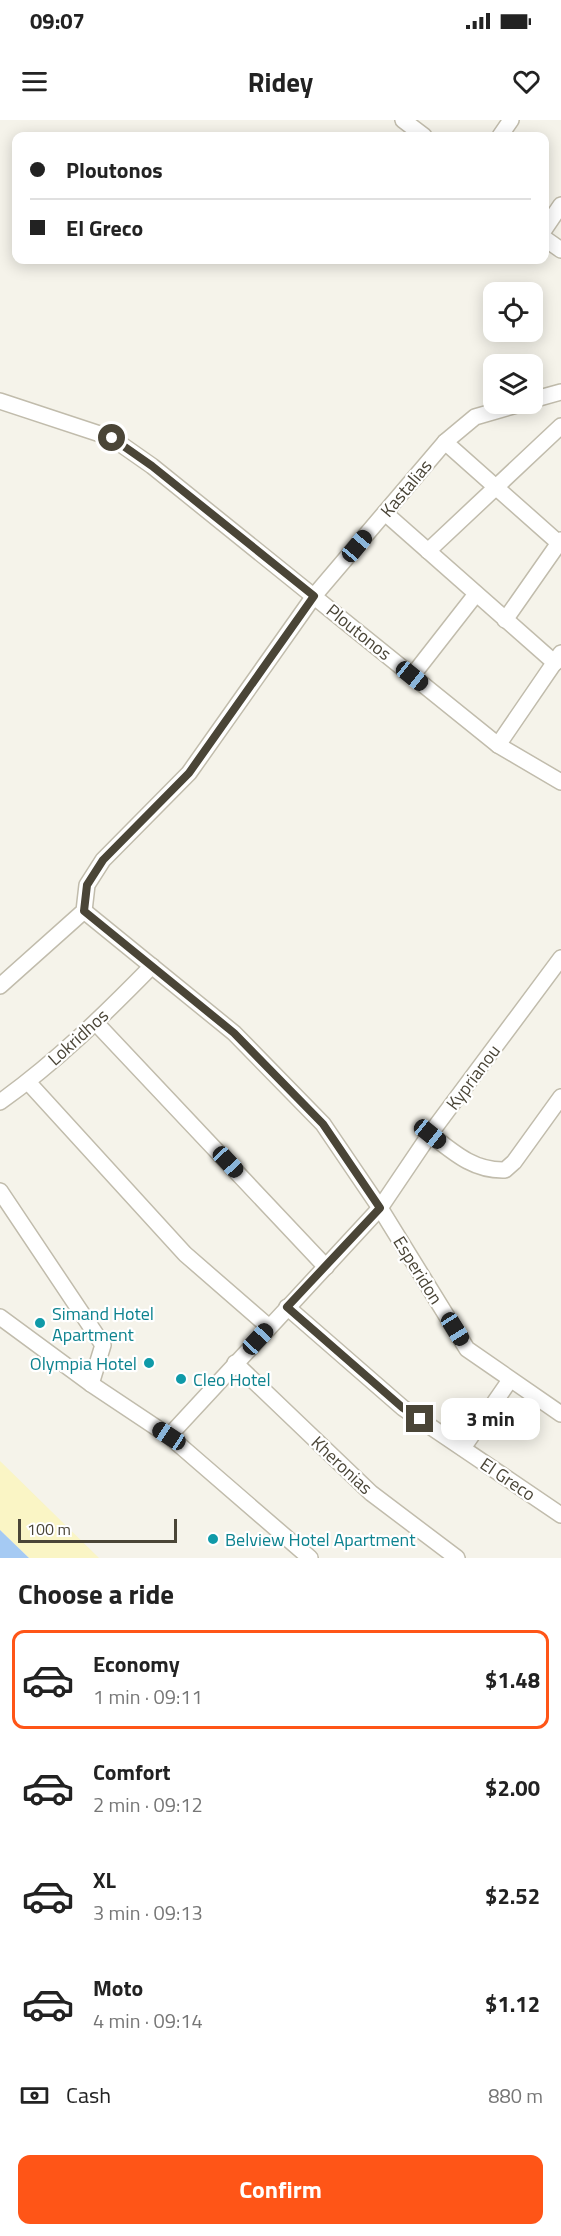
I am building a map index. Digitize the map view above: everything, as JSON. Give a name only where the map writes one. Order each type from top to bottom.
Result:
[{"type":"street","points":[[403,120],[419,132]]},
{"type":"street","points":[[549,223],[561,206]]},
{"type":"street","points":[[543,398],[559,396]]},
{"type":"street","name":"Ploutonos","points":[[0,401],[112,438],[152,466],[498,745],[561,782]]},
{"type":"street","name":"Kastalias","points":[[84,911],[87,885],[103,860],[189,773],[314,596],[445,442],[475,417],[485,414]]},
{"type":"street","points":[[428,551],[561,426]]},
{"type":"street","points":[[445,442],[560,543],[505,620]]},
{"type":"street","points":[[385,513],[505,620],[558,658],[498,745]]},
{"type":"street","points":[[412,676],[476,594]]},
{"type":"street","points":[[0,986],[84,911]]},
{"type":"street","name":"Esperidon","points":[[84,911],[234,1033],[323,1124],[380,1208],[467,1349],[561,1414]]},
{"type":"street","name":"Kyprianou","points":[[169,1436],[380,1208],[430,1134],[561,958]]},
{"type":"street","name":"Lokridhos","points":[[0,1102],[28,1082],[96,1023],[152,966]]},
{"type":"street","points":[[96,1023],[326,1267]]},
{"type":"street","points":[[28,1082],[185,1254],[269,1327]]},
{"type":"street","points":[[430,1134],[462,1159],[487,1171],[505,1170],[514,1162],[561,1097]]},
{"type":"street","points":[[0,1191],[103,1345],[91,1384]]},
{"type":"street","name":"El Greco","points":[[287,1307],[403,1408],[561,1515]]},
{"type":"street","points":[[0,1317],[91,1384],[169,1436],[310,1558]]},
{"type":"street","name":"Kheronias","points":[[235,1363],[372,1493],[457,1558]]},
{"type":"street","points":[[463,1448],[510,1380]]},
{"type":"sand","points":[[0,1461],[99,1558],[29,1558],[0,1530]]},
{"type":"water","points":[[0,1530],[29,1558],[0,1558]]},
{"type":"place","name":"Simand Hotel Apartment","points":[[40,1323]]},
{"type":"place","name":"Olympia Hotel","points":[[149,1363]]},
{"type":"place","name":"Cleo Hotel","points":[[181,1379]]},
{"type":"place","name":"Belview Hotel Apartment","points":[[213,1539]]},
{"type":"route","points":[[112,438],[152,466],[314,596],[189,773],[103,860],[87,885],[84,911],[234,1033],[323,1124],[380,1208],[287,1307],[403,1408],[420,1419]]}]
